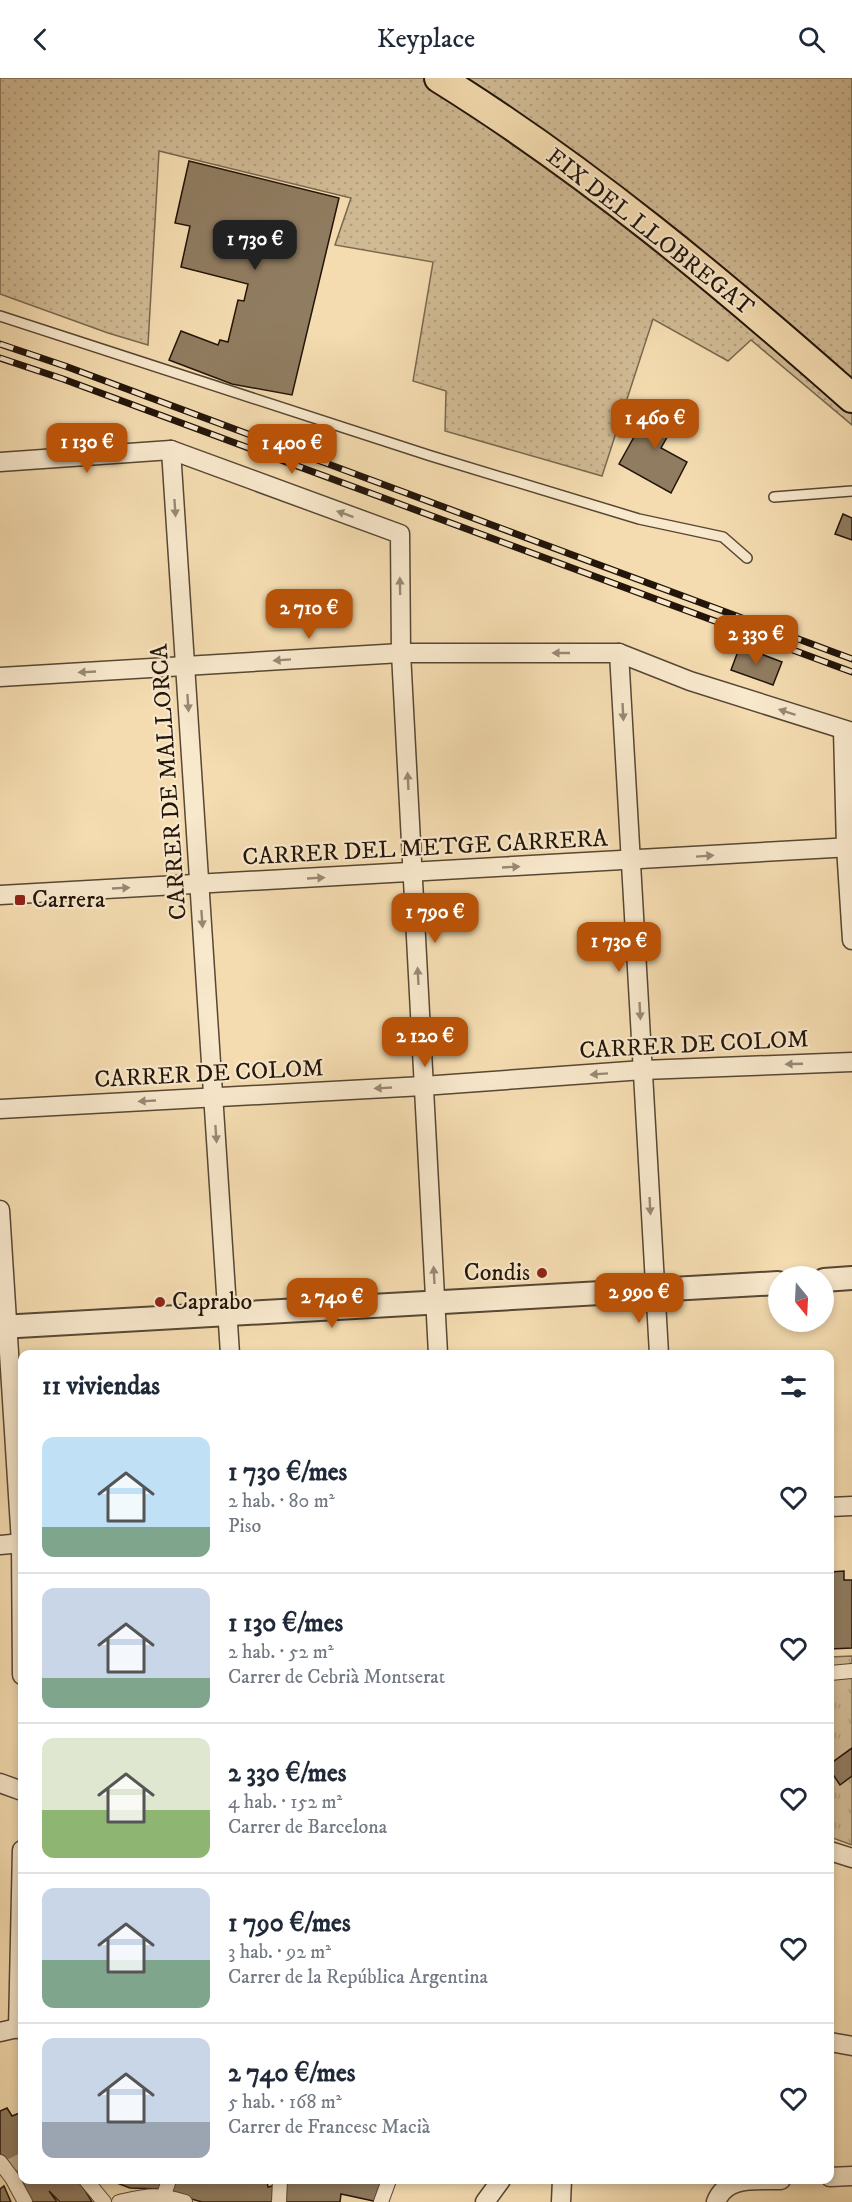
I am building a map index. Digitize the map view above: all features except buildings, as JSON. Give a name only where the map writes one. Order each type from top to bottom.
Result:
[{"type":"highway","name":"EIX DEL LLOBREGAT","points":[[439,78],[566,164],[742,304],[852,398]]},
{"type":"street","points":[[0,462],[171,450],[400,534],[401,652],[438,1350]]},
{"type":"street","name":"CARRER DE MALLORCA","points":[[171,450],[230,1350]]},
{"type":"street","points":[[0,676],[401,652],[619,653],[690,681],[848,731],[852,940]]},
{"type":"street","points":[[619,653],[659,1350]]},
{"type":"street","name":"CARRER DEL METGE CARRERA","points":[[0,895],[849,847]]},
{"type":"street","name":"CARRER DE COLOM","points":[[0,1109],[423,1086],[643,1070],[852,1062]]},
{"type":"street","points":[[0,1210],[3,1326],[18,1497]]},
{"type":"street","points":[[834,1279],[852,1278]]},
{"type":"street","points":[[3,1326],[768,1284]]},
{"type":"street","points":[[834,1507],[852,1506]]},
{"type":"street","points":[[0,1545],[18,1543]]},
{"type":"street","points":[[834,1673],[852,1671]]},
{"type":"street","points":[[0,1783],[18,1790]]},
{"type":"street","points":[[834,1852],[852,1858]]},
{"type":"street","points":[[0,2032],[18,2028]]},
{"type":"street","points":[[834,2043],[852,2046]]},
{"type":"street","points":[[0,2186],[7,2169]]},
{"type":"street","points":[[7,2169],[25,2202]]},
{"type":"street","points":[[834,2177],[852,2176]]},
{"type":"street","points":[[89,2184],[104,2202]]},
{"type":"street","points":[[164,2195],[168,2184]]},
{"type":"street","points":[[279,2202],[280,2184]]},
{"type":"street","points":[[381,2202],[388,2184]]},
{"type":"street","points":[[485,2202],[498,2184]]},
{"type":"street","points":[[561,2202],[562,2184]]},
{"type":"street","points":[[716,2202],[722,2190],[732,2184]]},
{"type":"street","points":[[119,2202],[164,2195],[185,2202]]},
{"type":"lane","points":[[0,316],[431,456],[639,519],[723,537],[747,558]]},
{"type":"lane","points":[[774,497],[852,491]]},
{"type":"green space","points":[[0,78],[852,78],[852,425],[751,340],[728,361],[653,319],[602,476],[445,431],[446,391],[413,381],[433,262],[335,245],[351,198],[159,151],[148,345],[0,294]]},
{"type":"green space","points":[[852,1656],[852,1845],[834,1838],[834,1657]]},
{"type":"tunnel","points":[[10,2166],[18,2162]]},
{"type":"railway","points":[[0,344],[65,366],[852,659]]},
{"type":"railway","points":[[0,358],[63,379],[852,672]]},
{"type":"place","name":"Carrera","points":[[20,900]]},
{"type":"place","name":"Condis","points":[[542,1273]]},
{"type":"place","name":"Caprabo","points":[[160,1302]]}]
